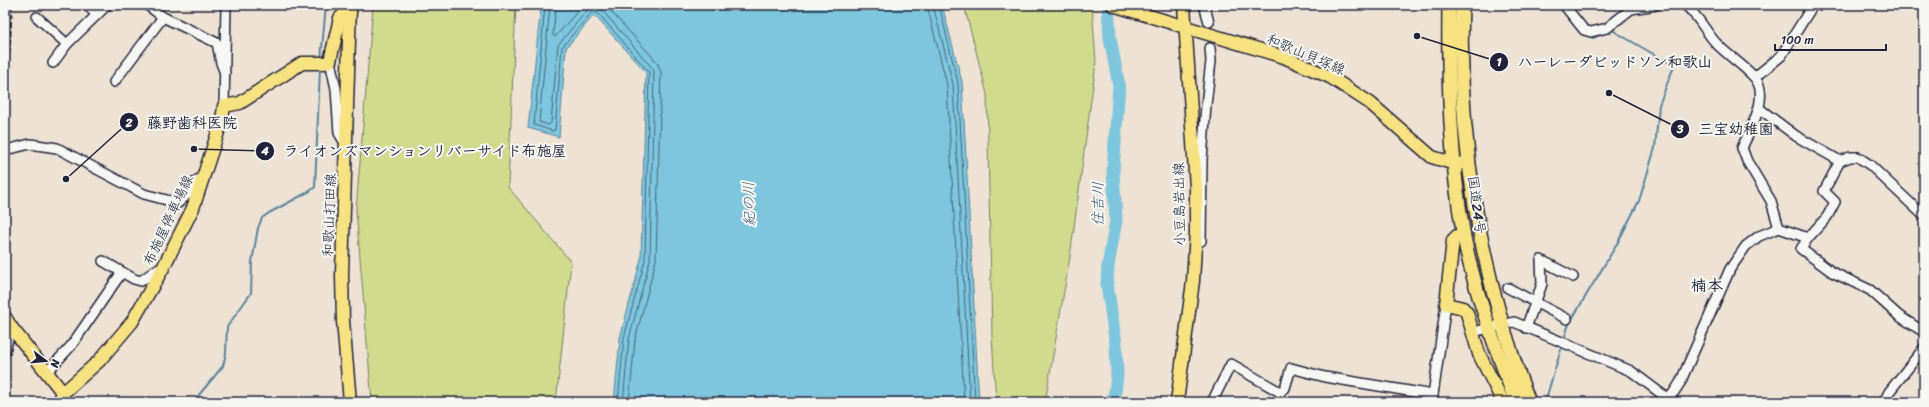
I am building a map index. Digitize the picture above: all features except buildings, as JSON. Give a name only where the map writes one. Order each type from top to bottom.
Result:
[{"type":"highway","name":"国道24号","points":[[1449,5],[1448,88],[1455,164],[1464,235],[1488,328],[1516,402]]},
{"type":"highway","name":"国道24号","points":[[1462,5],[1461,56],[1469,164],[1477,223],[1494,296],[1529,402]]},
{"type":"main road","name":"和歌山貝塚線","points":[[1112,5],[1284,57],[1336,81],[1370,103],[1432,157],[1455,164],[1469,164]]},
{"type":"main road","name":"小豆島岩出線","points":[[1177,402],[1193,281],[1196,232],[1196,187],[1184,5]]},
{"type":"main road","points":[[224,106],[240,103],[302,63],[328,62],[340,18],[350,9]]},
{"type":"main road","name":"和歌山打田線","points":[[350,9],[342,274],[342,321],[350,402]]},
{"type":"main road","name":"布施屋停車場線","points":[[8,322],[47,372],[60,397],[99,361],[132,322],[163,268],[193,208],[222,120],[224,106]]},
{"type":"main road","points":[[1464,235],[1457,236],[1452,240],[1446,304],[1463,308],[1470,319],[1480,354],[1503,402]]},
{"type":"street","points":[[87,5],[97,15]]},
{"type":"street","points":[[53,63],[67,44],[107,5]]},
{"type":"street","points":[[147,5],[163,18],[217,43],[221,63],[225,73]]},
{"type":"street","points":[[224,106],[226,5]]},
{"type":"street","points":[[1204,5],[1208,22]]},
{"type":"street","points":[[1564,5],[1584,30],[1591,32],[1607,28],[1631,9],[1656,5]]},
{"type":"street","points":[[1684,5],[1691,10],[1716,43],[1755,77],[1759,85],[1760,108],[1742,148],[1747,161],[1771,201],[1780,228]]},
{"type":"street","points":[[1755,77],[1781,56],[1813,5]]},
{"type":"street","points":[[37,17],[67,44]]},
{"type":"street","points":[[114,82],[163,18]]},
{"type":"street","points":[[1193,281],[1197,268],[1202,228],[1202,160],[1211,61],[1210,48]]},
{"type":"street","points":[[328,62],[336,89],[339,133],[346,146]]},
{"type":"street","points":[[1760,108],[1796,136],[1840,161]]},
{"type":"street","points":[[5,149],[10,150],[30,144],[57,148],[144,194],[178,203],[189,193],[198,180],[203,180]]},
{"type":"street","points":[[1924,216],[1870,165],[1858,157],[1850,157],[1840,161],[1824,191],[1835,202],[1827,217],[1808,238],[1801,249],[1832,272],[1870,290],[1899,316],[1924,332]]},
{"type":"street","points":[[1473,332],[1514,322],[1631,371],[1663,395],[1670,398],[1680,383],[1730,269],[1746,246],[1759,236],[1780,228],[1808,238]]},
{"type":"street","points":[[1526,328],[1542,284],[1541,260],[1573,277]]},
{"type":"street","points":[[103,261],[134,279],[141,281],[156,270],[163,268]]},
{"type":"street","points":[[47,372],[71,346],[122,272]]},
{"type":"street","points":[[1508,288],[1567,319]]},
{"type":"street","points":[[1212,402],[1231,364],[1280,392],[1285,388],[1291,368],[1325,377],[1432,398],[1446,304]]},
{"type":"street","points":[[5,351],[8,322]]},
{"type":"street","points":[[1884,402],[1889,392],[1924,348]]},
{"type":"green space","points":[[373,5],[516,5],[508,187],[571,262],[556,402],[372,402],[356,210]]},
{"type":"green space","points":[[964,5],[1092,5],[1096,63],[1070,257],[1045,402],[996,402],[992,337],[987,94]]},
{"type":"water","name":"紀の川","points":[[541,5],[942,5],[962,82],[979,402],[614,402],[620,338],[641,259],[646,72],[594,15],[566,48],[559,137],[528,128]]},
{"type":"waterway","points":[[321,59],[326,5]]},
{"type":"waterway","name":"住吉川","points":[[1108,5],[1110,38],[1119,86],[1113,171],[1116,220],[1108,266],[1107,284],[1116,345],[1117,375],[1112,402]]},
{"type":"waterway","points":[[1564,339],[1569,324],[1617,244],[1639,201],[1655,148],[1659,105],[1674,66],[1612,30],[1593,38],[1588,35]]},
{"type":"waterway","points":[[193,402],[223,366],[226,353],[227,327],[251,293],[252,262],[258,228],[262,218],[315,187],[320,68]]},
{"type":"waterway","points":[[1545,402],[1562,346]]},
{"type":"railway","points":[[5,126],[12,5]]},
{"type":"place","name":"ハーレーダビッドソン和歌山","points":[[1417,36]]},
{"type":"place","name":"三宝幼稚園","points":[[1609,93]]},
{"type":"place","name":"ライオンズマンションリバーサイド布施屋","points":[[194,149]]},
{"type":"place","name":"藤野歯科医院","points":[[66,179]]},
{"type":"district","name":"楠本","points":[[1707,285]]}]
